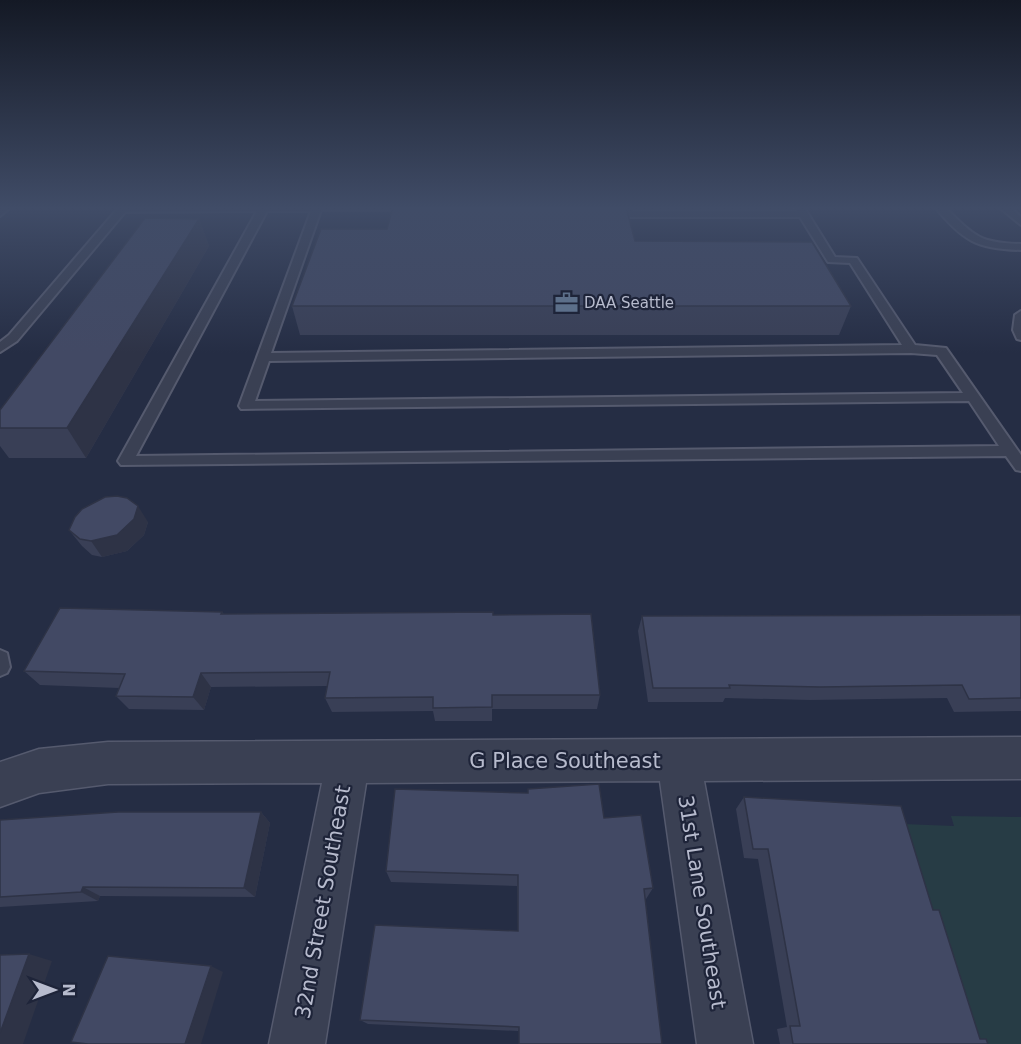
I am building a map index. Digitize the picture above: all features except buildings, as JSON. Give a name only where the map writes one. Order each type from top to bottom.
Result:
[{"type":"street","name":"G Place Southeast","points":[[0,785],[29,773],[59,766],[108,763],[1021,758]]},
{"type":"street","name":"32nd Street Southeast","points":[[297,1044],[348,761]]},
{"type":"street","name":"31st Lane Southeast","points":[[679,761],[725,1044]]},
{"type":"lane","points":[[0,348],[13,338],[83,256]]},
{"type":"lane","points":[[237,256],[126,461],[1011,451]]},
{"type":"lane","points":[[300,256],[246,406],[973,397]]},
{"type":"lane","points":[[829,256],[832,260],[853,260],[911,349]]},
{"type":"lane","points":[[1021,315],[1019,330],[1021,336]]},
{"type":"lane","points":[[264,357],[911,349],[941,351],[1021,466]]},
{"type":"lane","points":[[0,659],[0,667]]},
{"type":"shaded area","points":[[951,816],[1021,817],[1021,1044],[976,1044],[903,824],[954,826]]},
{"type":"place","name":"DAA Seattle","points":[[566,303]]}]
